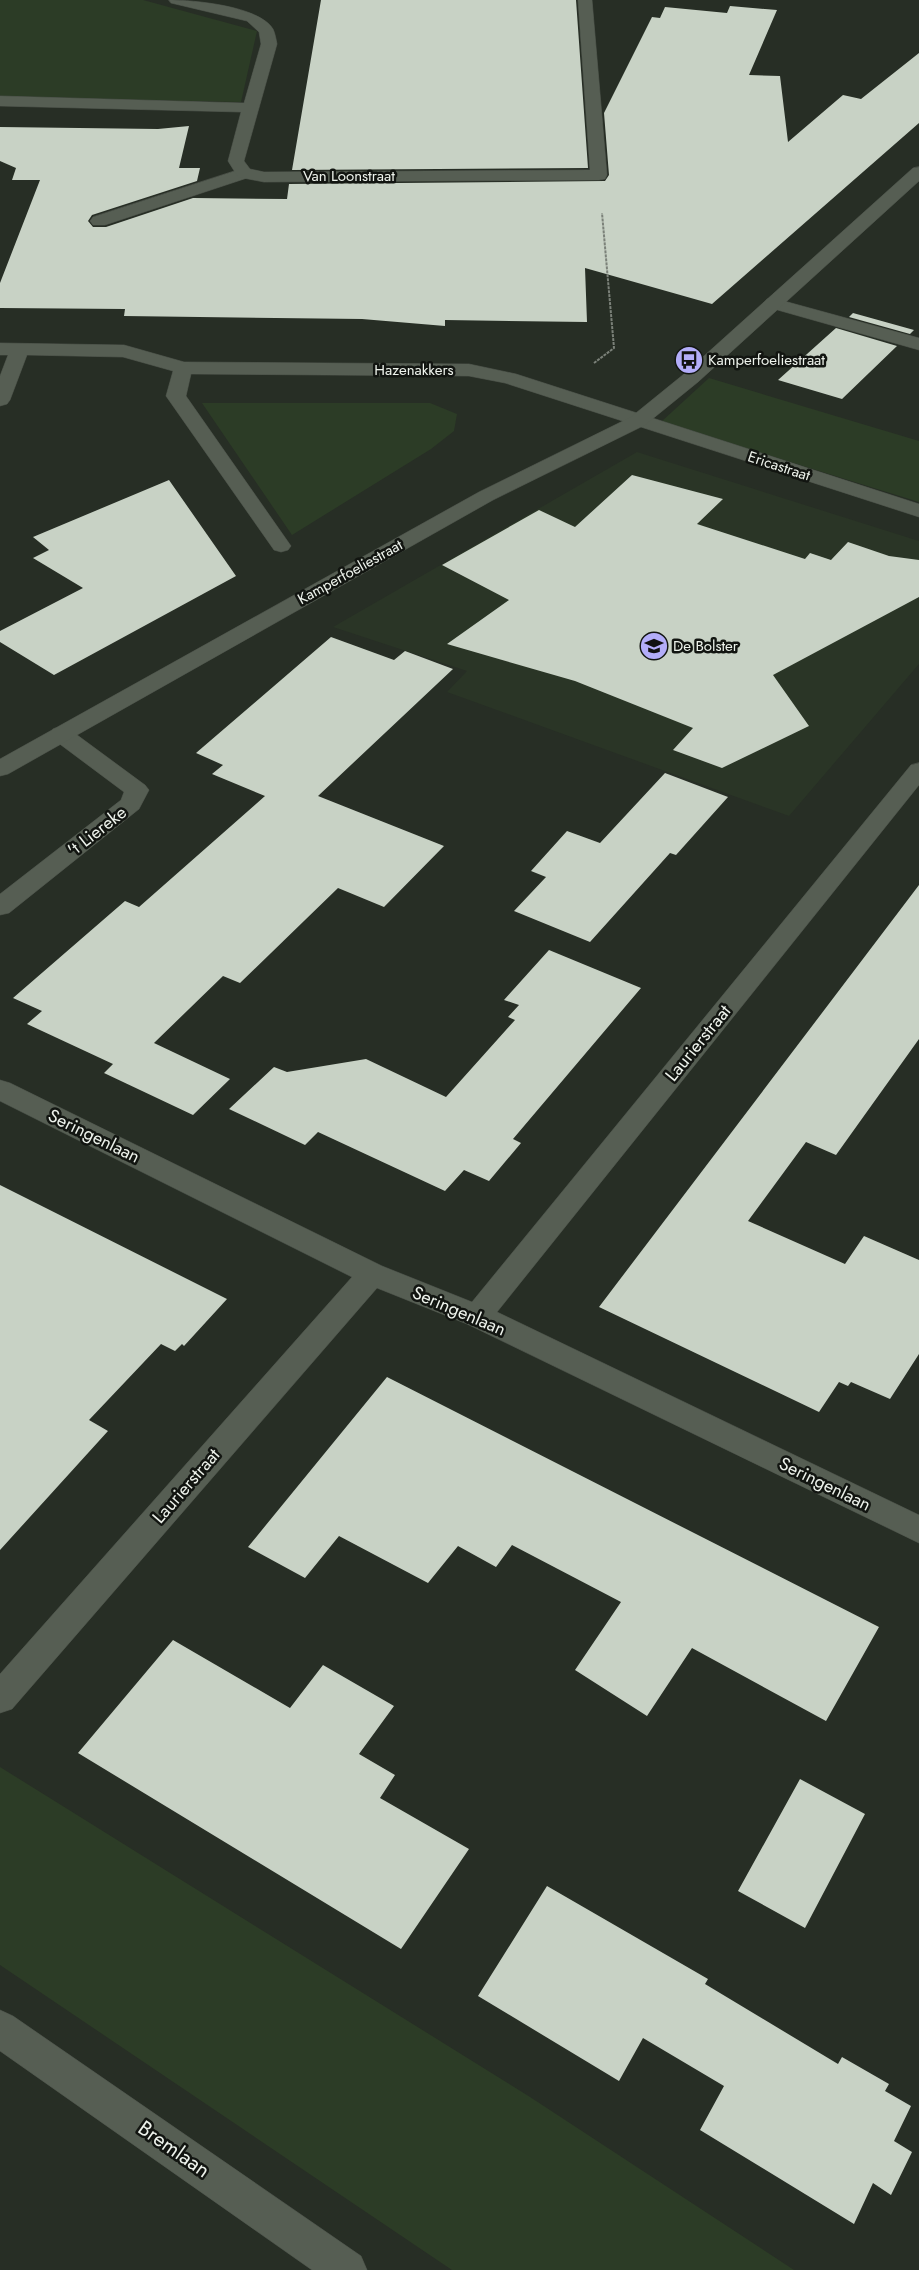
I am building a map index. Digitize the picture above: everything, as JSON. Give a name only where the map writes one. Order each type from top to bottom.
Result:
[{"type":"street","points":[[99,221],[244,173],[236,161],[269,44],[266,30],[252,18],[176,0]]},
{"type":"street","points":[[585,0],[599,175]]},
{"type":"street","points":[[0,101],[250,108]]},
{"type":"street","name":"Kamperfoeliestraat","points":[[0,769],[486,496],[638,421],[691,378],[919,172]]},
{"type":"street","name":"Van Loonstraat","points":[[244,173],[264,177],[599,175]]},
{"type":"street","points":[[773,303],[919,344]]},
{"type":"street","name":"Hazenakkers","points":[[0,349],[124,351],[182,368],[469,370],[509,378],[638,421]]},
{"type":"street","points":[[0,400],[20,349]]},
{"type":"street","points":[[182,368],[176,396],[281,546]]},
{"type":"street","name":"Ericastraat","points":[[638,421],[919,512]]},
{"type":"street","name":"'t Liereke","points":[[0,907],[131,804],[137,790],[61,734]]},
{"type":"street","name":"Laurierstraat","points":[[477,1316],[919,770]]},
{"type":"street","name":"Seringenlaan","points":[[0,1090],[372,1274],[477,1316],[919,1530]]},
{"type":"street","name":"Laurierstraat","points":[[0,1698],[372,1274]]},
{"type":"street","name":"Bremlaan","points":[[0,2029],[347,2270]]},
{"type":"path","points":[[553,392],[614,348],[599,175]]},
{"type":"shaded area","points":[[0,0],[143,0],[257,31],[241,102],[0,98]]},
{"type":"shaded area","points":[[709,378],[919,441],[919,502],[661,422]]},
{"type":"shaded area","points":[[202,403],[430,403],[457,414],[454,431],[431,449],[292,535]]},
{"type":"shaded area","name":"De Bolster","points":[[637,452],[919,541],[919,664],[789,816],[447,692],[467,671],[333,627]]},
{"type":"shaded area","points":[[0,1767],[530,2097],[794,2270],[452,2270],[0,1965]]},
{"type":"building","points":[[321,0],[576,0],[588,168],[292,170]]},
{"type":"building","points":[[730,6],[777,10],[749,75],[780,76],[788,142],[843,95],[861,99],[919,53],[919,123],[712,304],[585,268],[587,322],[445,320],[445,326],[362,319],[124,316],[125,309],[0,308],[0,283],[40,180],[12,180],[16,168],[0,161],[0,127],[158,129],[189,126],[179,168],[200,168],[197,181],[92,215],[88,221],[93,227],[106,227],[193,198],[287,199],[289,184],[605,181],[609,175],[604,113],[652,17],[660,18],[665,7],[727,13]]},
{"type":"building","points":[[853,313],[914,330],[910,334],[849,317]]},
{"type":"building","points":[[836,328],[897,346],[842,399],[778,380]]},
{"type":"building","points":[[632,475],[723,499],[697,524],[805,559],[810,553],[831,560],[848,542],[889,556],[919,560],[919,597],[773,675],[809,726],[722,768],[673,750],[693,728],[575,681],[447,644],[509,600],[442,565],[539,510],[575,527]]},
{"type":"building","points":[[169,480],[236,576],[54,675],[0,642],[0,631],[83,588],[33,558],[49,550],[33,537]]},
{"type":"building","points":[[331,637],[394,660],[405,651],[453,669],[318,796],[444,846],[384,907],[338,888],[240,983],[223,976],[154,1043],[230,1079],[193,1115],[104,1073],[113,1064],[27,1024],[42,1011],[13,998],[125,901],[139,907],[265,796],[212,774],[223,765],[196,753]]},
{"type":"building","points":[[665,773],[728,797],[676,855],[670,853],[590,942],[514,911],[546,877],[531,871],[567,831],[600,843]]},
{"type":"building","points":[[919,885],[919,1039],[836,1155],[806,1142],[748,1221],[845,1264],[864,1236],[919,1260],[919,1354],[890,1399],[851,1382],[848,1386],[839,1382],[819,1412],[599,1307]]},
{"type":"building","points":[[549,950],[641,988],[513,1139],[521,1143],[489,1181],[464,1170],[445,1191],[318,1132],[305,1145],[229,1109],[274,1067],[287,1072],[366,1059],[446,1097],[515,1020],[508,1017],[519,1005],[504,1000]]},
{"type":"building","points":[[0,1185],[227,1299],[184,1346],[182,1344],[175,1351],[161,1344],[89,1420],[108,1431],[0,1550]]},
{"type":"building","points":[[387,1377],[879,1627],[826,1721],[692,1648],[647,1716],[575,1670],[621,1602],[512,1545],[496,1567],[458,1546],[428,1583],[339,1536],[305,1578],[248,1547]]},
{"type":"building","points":[[173,1640],[290,1708],[323,1665],[394,1706],[359,1754],[395,1775],[380,1798],[469,1849],[401,1949],[78,1753]]},
{"type":"building","points":[[800,1779],[865,1814],[805,1928],[738,1891]]},
{"type":"building","points":[[547,1886],[708,1979],[705,1984],[838,2064],[842,2057],[889,2084],[885,2091],[911,2106],[894,2141],[912,2152],[891,2195],[873,2183],[854,2224],[700,2130],[724,2086],[643,2038],[619,2081],[478,1996]]},
{"type":"place","name":"Kamperfoeliestraat","points":[[689,360]]},
{"type":"place","name":"De Bolster","points":[[654,646]]}]
